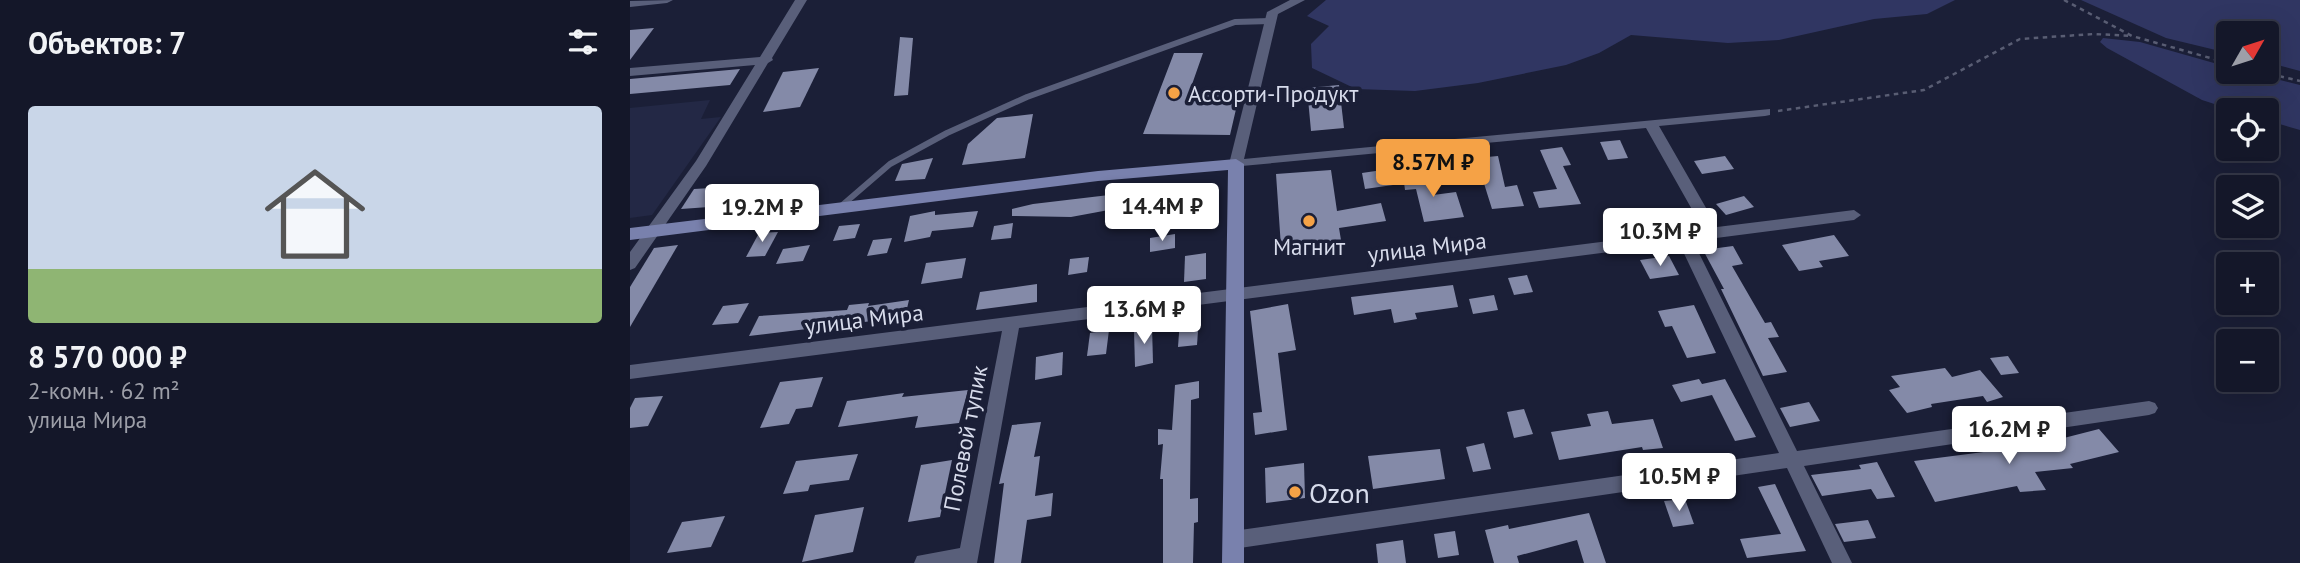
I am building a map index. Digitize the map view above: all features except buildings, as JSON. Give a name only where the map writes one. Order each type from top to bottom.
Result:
[{"type":"street","points":[[630,2],[667,0]]},
{"type":"street","points":[[630,264],[701,163],[767,60],[801,0]]},
{"type":"street","points":[[1233,563],[1237,164],[1270,12],[1299,0]]},
{"type":"street","points":[[630,72],[767,60]]},
{"type":"street","points":[[630,234],[1098,176],[1765,112]]},
{"type":"street","points":[[1651,124],[1713,233]]},
{"type":"street","name":"улица Мира","points":[[630,372],[1854,215]]},
{"type":"street","points":[[1684,237],[1842,563]]},
{"type":"street","name":"Полевой тупик","points":[[967,560],[1012,323]]},
{"type":"street","points":[[1233,540],[2149,408]]},
{"type":"street","points":[[924,563],[967,560]]},
{"type":"lane","points":[[839,208],[884,168],[908,152],[990,114],[1235,22],[1270,12]]},
{"type":"path","points":[[2064,0],[2132,36],[2216,60]]},
{"type":"path","points":[[1765,112],[1924,90],[2020,39],[2094,34],[2132,36]]},
{"type":"path","points":[[2279,76],[2300,81]]},
{"type":"shaded area","points":[[1326,0],[1955,0],[1927,14],[1874,19],[1779,40],[1728,43],[1631,35],[1599,53],[1566,65],[1478,83],[1415,91],[1356,89],[1312,68],[1311,44],[1329,26],[1307,16]]},
{"type":"shaded area","points":[[2081,0],[2300,0],[2300,71],[2279,65],[2279,21],[2216,21],[2216,50],[2166,38]]},
{"type":"shaded area","points":[[2103,38],[2140,42],[2216,64],[2216,84],[2279,84],[2279,80],[2300,85],[2300,130],[2279,124],[2279,98],[2216,98],[2216,105],[2202,100],[2100,42]]},
{"type":"shaded area","points":[[710,100],[701,119],[721,117],[652,215],[630,218],[630,108]]},
{"type":"place","name":"Ассорти-Продукт","points":[[1174,93]]},
{"type":"place","name":"Магнит","points":[[1309,221]]},
{"type":"place","name":"Ozon","points":[[1295,492]]}]
